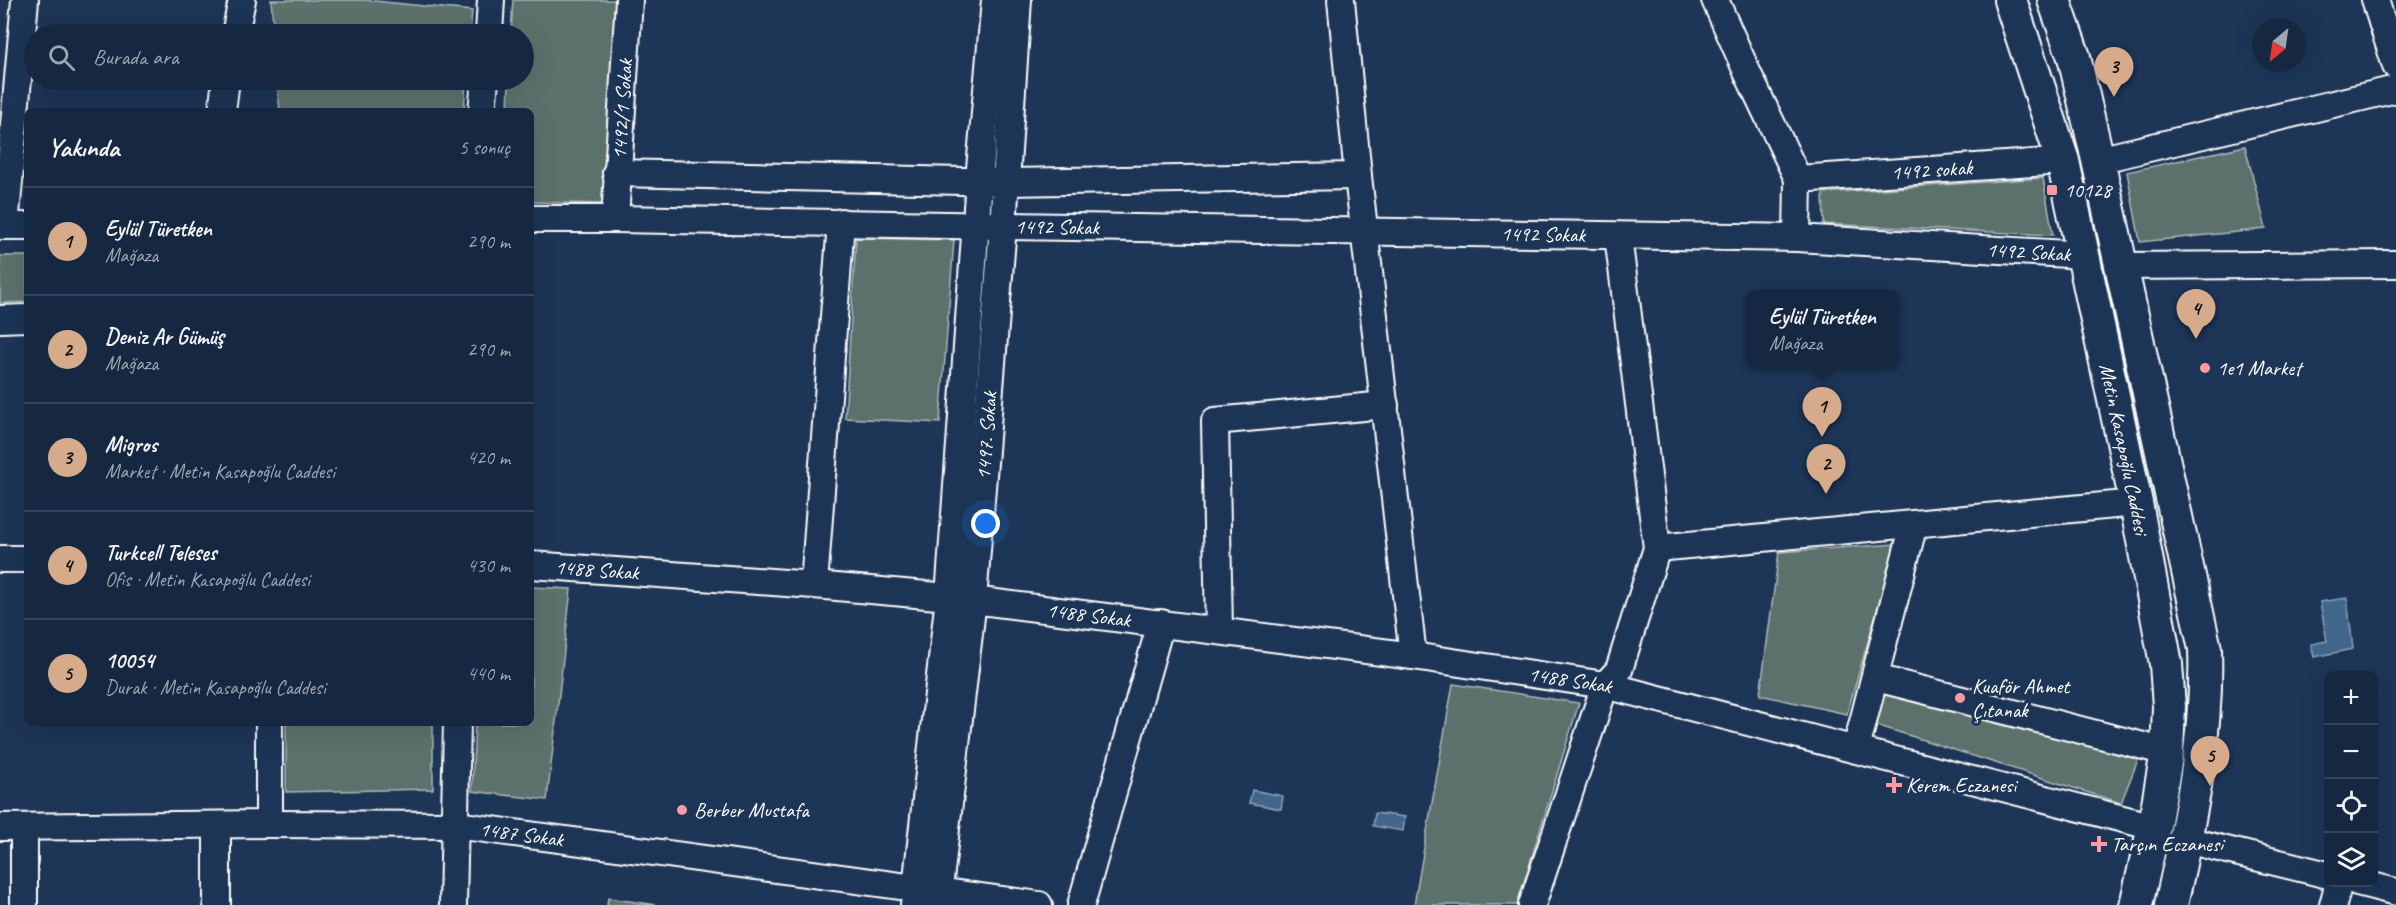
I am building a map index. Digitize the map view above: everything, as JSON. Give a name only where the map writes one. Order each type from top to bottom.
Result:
[{"type":"main road","name":"Metin Kasapoğlu Caddesi","points":[[2010,0],[2063,161],[2136,503],[2166,664],[2169,707],[2167,752],[2154,827],[2136,905]]},
{"type":"main road","name":"Metin Kasapoğlu Caddesi","points":[[2054,0],[2074,57],[2098,160],[2205,649],[2206,693],[2199,769],[2171,905]]},
{"type":"street","points":[[11,226],[25,0]]},
{"type":"street","points":[[237,24],[242,0]]},
{"type":"street","points":[[490,24],[491,0]]},
{"type":"street","name":"1492/1 Sokak","points":[[615,219],[616,173],[629,0]]},
{"type":"street","name":"1497. Sokak","points":[[961,599],[979,180],[995,0]]},
{"type":"street","name":"1497. Sokak","points":[[926,897],[1003,226],[1018,0]]},
{"type":"street","points":[[1341,0],[1358,176],[1413,656]]},
{"type":"street","points":[[1715,0],[1798,179],[1797,238]]},
{"type":"street","points":[[2375,0],[2396,66]]},
{"type":"street","points":[[2098,160],[2396,89]]},
{"type":"street","points":[[222,108],[225,90]]},
{"type":"street","points":[[483,108],[484,90]]},
{"type":"street","name":"1492 sokak","points":[[1798,179],[2063,161]]},
{"type":"street","points":[[616,173],[1006,182],[1358,176]]},
{"type":"street","points":[[534,219],[841,222],[978,226]]},
{"type":"street","points":[[814,585],[841,222]]},
{"type":"street","name":"1492 Sokak","points":[[978,226],[1797,238],[2084,255]]},
{"type":"street","points":[[1532,905],[1605,685],[1619,670],[1657,548],[1618,236]]},
{"type":"street","points":[[2120,266],[2396,264]]},
{"type":"street","points":[[0,319],[24,318]]},
{"type":"street","points":[[1219,631],[1215,421],[1385,405]]},
{"type":"street","points":[[1657,548],[2136,503]]},
{"type":"street","points":[[1856,749],[1914,524]]},
{"type":"street","points":[[0,559],[24,559]]},
{"type":"street","name":"1488 Sokak","points":[[534,565],[814,585],[961,599],[1413,656],[1605,685],[2154,827]]},
{"type":"street","points":[[1081,905],[1161,623]]},
{"type":"street","points":[[1876,678],[2167,752]]},
{"type":"street","points":[[269,726],[269,824]]},
{"type":"street","points":[[453,905],[457,726]]},
{"type":"street","name":"1487 Sokak","points":[[12,827],[269,824],[456,825],[926,897],[1039,905]]},
{"type":"street","points":[[216,825],[217,905]]},
{"type":"street","points":[[12,827],[24,905]]},
{"type":"street","points":[[2186,840],[2324,874]]},
{"type":"street","points":[[2333,905],[2338,887]]},
{"type":"street","points":[[2376,887],[2396,892]]},
{"type":"green space","points":[[271,0],[365,0],[472,11],[471,24],[273,24]]},
{"type":"green space","points":[[513,0],[617,0],[603,204],[534,202],[534,108],[508,108],[509,90],[534,90],[534,24],[512,24]]},
{"type":"green space","points":[[278,90],[465,90],[464,108],[280,108]]},
{"type":"green space","points":[[2245,146],[2266,229],[2140,242],[2127,172]]},
{"type":"green space","points":[[2043,178],[2053,235],[1824,224],[1823,193]]},
{"type":"green space","points":[[856,238],[954,240],[940,423],[845,418]]},
{"type":"green space","points":[[0,256],[24,256],[24,302],[0,303]]},
{"type":"green space","points":[[1896,544],[1847,714],[1760,695],[1779,552]]},
{"type":"green space","points":[[534,587],[571,589],[547,800],[472,791],[475,726],[534,726]]},
{"type":"green space","points":[[1453,684],[1579,703],[1517,905],[1414,905]]},
{"type":"green space","points":[[1885,692],[2139,757],[2121,803],[1876,725]]},
{"type":"green space","points":[[286,726],[433,726],[433,789],[286,792]]},
{"type":"green space","points":[[608,898],[657,905],[607,905]]},
{"type":"water","points":[[2347,598],[2353,649],[2314,657],[2311,644],[2327,641],[2320,602]]},
{"type":"water","points":[[1252,790],[1283,796],[1281,809],[1249,803]]},
{"type":"water","points":[[1375,813],[1405,817],[1403,831],[1373,826]]},
{"type":"place","name":"Migros","points":[[2114,97]]},
{"type":"place","name":"10128","points":[[2052,190]]},
{"type":"place","name":"Turkcell Teleses","points":[[2196,339]]},
{"type":"place","name":"1e1 Market","points":[[2205,368]]},
{"type":"place","name":"Eylül Türetken","points":[[1822,437]]},
{"type":"place","name":"Deniz Ar Gümüş","points":[[1826,494]]},
{"type":"place","name":"Kuaför Ahmet Çıtanak","points":[[1960,698]]},
{"type":"place","name":"Kerem Eczanesi","points":[[1894,785]]},
{"type":"place","name":"10054","points":[[2210,786]]},
{"type":"place","name":"Berber Mustafa","points":[[682,810]]},
{"type":"place","name":"Tarçın Eczanesi","points":[[2099,844]]}]
